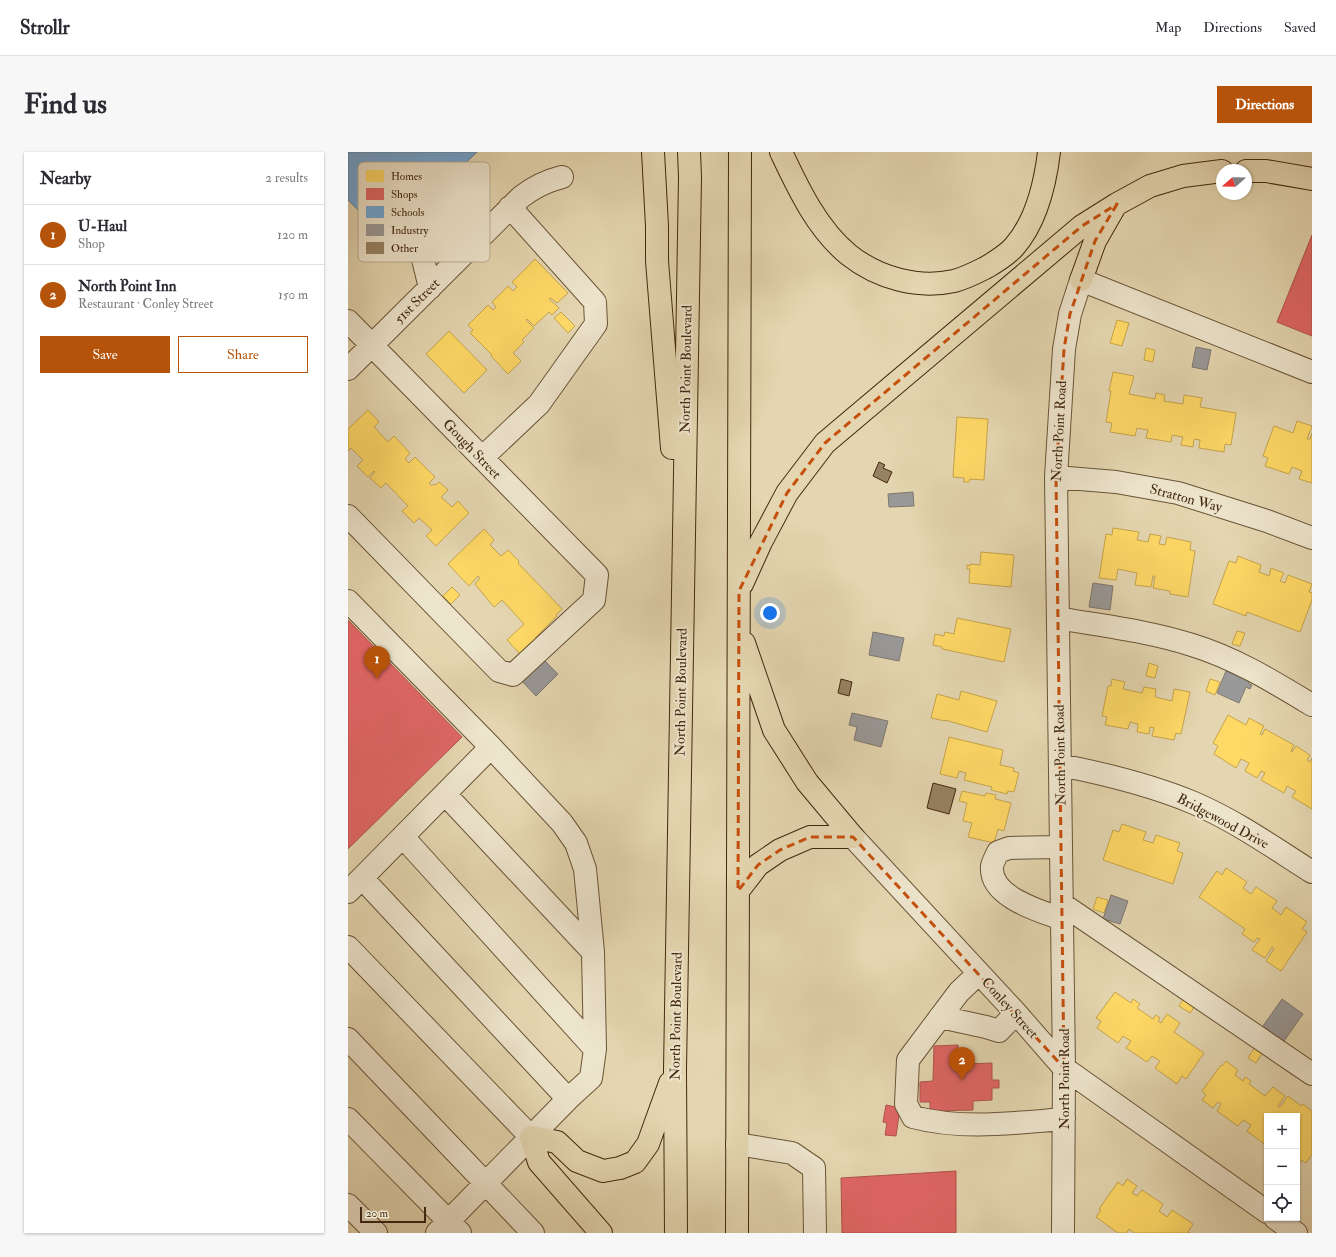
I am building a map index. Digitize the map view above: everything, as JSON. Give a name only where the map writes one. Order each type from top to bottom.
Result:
[{"type":"main road","points":[[654,152],[657,261],[682,586]]},
{"type":"main road","name":"North Point Boulevard","points":[[676,1233],[675,1070],[690,177],[689,152]]},
{"type":"main road","points":[[737,1233],[740,152]]},
{"type":"main road","points":[[781,152],[812,211],[828,233],[849,255],[871,269],[890,277],[910,282],[932,284],[955,281],[976,273],[997,261],[1014,247],[1027,229],[1035,213],[1049,152]]},
{"type":"main road","points":[[1252,171],[1266,171],[1312,179]]},
{"type":"main road","points":[[738,591],[761,542],[787,493],[826,443],[1082,226],[1117,204],[1150,186],[1182,176],[1216,172]]},
{"type":"main road","points":[[1081,280],[1095,241],[1117,204]]},
{"type":"main road","points":[[738,626],[774,730],[807,782],[853,837]]},
{"type":"main road","points":[[738,891],[758,865],[780,850],[810,837],[853,837]]},
{"type":"main road","points":[[601,1233],[539,1162],[531,1137],[557,1142],[577,1161],[603,1171],[620,1168],[635,1162],[648,1144],[675,1070]]},
{"type":"street","name":"51st Street","points":[[490,227],[531,189],[546,181],[562,177]]},
{"type":"street","points":[[482,458],[539,404],[596,324],[596,302],[510,207]]},
{"type":"street","points":[[424,262],[430,288]]},
{"type":"street","name":"51st Street","points":[[348,369],[456,262]]},
{"type":"street","points":[[1081,280],[1312,372]]},
{"type":"street","name":"North Point Road","points":[[1063,1233],[1064,1068],[1056,477],[1064,349],[1070,314],[1081,280]]},
{"type":"street","name":"Gough Street","points":[[348,322],[597,576],[594,600],[513,675],[499,671],[348,516]]},
{"type":"street","name":"Stratton Way","points":[[1056,477],[1116,482],[1178,493],[1267,521],[1312,538]]},
{"type":"street","points":[[348,601],[491,747],[562,823],[576,843],[585,869],[593,952],[595,1049],[591,1078],[568,1099],[486,1183],[448,1229],[348,1119]]},
{"type":"street","points":[[1058,618],[1138,632],[1192,645],[1233,660],[1278,684],[1312,705]]},
{"type":"street","points":[[491,747],[404,837],[355,885],[568,1099]]},
{"type":"street","name":"Bridgewood Drive","points":[[1060,765],[1129,780],[1195,804],[1239,826],[1312,872]]},
{"type":"street","points":[[445,794],[593,952]]},
{"type":"street","points":[[404,837],[595,1049]]},
{"type":"street","name":"Conley Street","points":[[853,837],[1016,1013],[1064,1068],[1264,1210]]},
{"type":"street","points":[[1060,847],[1009,848],[998,852],[992,866],[993,877],[1001,889],[1014,900],[1062,912],[1307,1068]]},
{"type":"street","points":[[348,947],[531,1137]]},
{"type":"street","points":[[979,973],[959,992],[908,1060],[906,1104],[913,1117],[932,1122],[988,1125],[1064,1118]]},
{"type":"street","points":[[940,1017],[999,1031],[1016,1013]]},
{"type":"street","points":[[348,1039],[533,1233]]},
{"type":"street","points":[[737,1144],[792,1153],[814,1168],[815,1233]]},
{"type":"street","points":[[348,1205],[376,1233]]},
{"type":"street","points":[[1279,1221],[1296,1233]]},
{"type":"highlighted area","points":[[1117,204],[1095,241],[1070,314],[1064,349],[1056,477],[1064,1068],[853,837],[810,837],[780,850],[758,865],[738,891],[739,591],[787,493],[825,443],[1082,226]]},
{"type":"building: Homes","points":[[535,259],[568,293],[557,303],[551,298],[549,299],[559,308],[552,315],[549,312],[534,326],[527,319],[526,320],[534,328],[522,340],[524,342],[513,353],[521,361],[508,374],[470,333],[473,330],[468,325],[488,305],[493,310],[496,307],[492,302],[508,286],[513,291],[517,287],[512,282]]},
{"type":"building: Homes","points":[[561,312],[575,326],[568,333],[554,318]]},
{"type":"building: Homes","points":[[1117,320],[1129,323],[1122,346],[1110,343]]},
{"type":"building: Homes","points":[[449,331],[487,370],[464,393],[426,354]]},
{"type":"building: Homes","points":[[1146,348],[1155,350],[1153,362],[1144,360]]},
{"type":"building: Homes","points":[[1113,372],[1134,376],[1129,394],[1155,399],[1156,393],[1165,395],[1164,401],[1183,404],[1184,395],[1202,398],[1200,407],[1236,413],[1231,445],[1225,444],[1224,452],[1199,448],[1200,440],[1194,439],[1193,447],[1181,445],[1183,437],[1172,435],[1171,442],[1146,438],[1148,430],[1137,428],[1135,436],[1110,432],[1112,423],[1106,422],[1111,391],[1109,391]]},
{"type":"building: Homes","points":[[368,410],[379,422],[374,427],[388,442],[394,436],[410,453],[405,459],[409,463],[415,457],[435,477],[429,483],[432,486],[439,482],[448,490],[441,497],[452,507],[458,501],[469,513],[436,546],[426,536],[432,530],[419,518],[414,523],[402,511],[408,506],[386,483],[381,488],[370,478],[375,472],[374,471],[368,477],[357,466],[363,460],[351,448],[348,451],[348,429]]},
{"type":"building: Homes","points":[[957,417],[988,419],[984,480],[970,479],[969,482],[964,482],[964,478],[953,477]]},
{"type":"building: Homes","points":[[1297,421],[1312,426],[1307,439],[1310,439],[1312,433],[1312,483],[1299,479],[1302,471],[1292,467],[1289,474],[1265,466],[1268,458],[1263,456],[1274,426],[1293,433]]},
{"type":"building: Homes","points":[[1113,528],[1139,532],[1137,540],[1148,542],[1150,534],[1161,536],[1159,544],[1165,545],[1167,537],[1191,542],[1190,550],[1195,551],[1188,597],[1170,594],[1170,591],[1153,588],[1155,576],[1153,576],[1151,587],[1135,585],[1137,573],[1118,569],[1116,580],[1099,578],[1106,534],[1112,535]]},
{"type":"building: Homes","points":[[484,529],[494,540],[490,545],[501,556],[508,550],[519,561],[518,563],[562,609],[535,638],[537,640],[521,655],[507,640],[524,624],[502,600],[494,607],[475,584],[480,578],[478,576],[469,586],[448,564]]},
{"type":"building: Homes","points":[[981,552],[1014,555],[1011,587],[969,583],[970,569],[967,569],[967,565],[980,565]]},
{"type":"building: Homes","points":[[1238,556],[1261,565],[1259,572],[1269,576],[1271,568],[1284,573],[1280,581],[1285,583],[1288,575],[1312,584],[1309,592],[1312,593],[1312,600],[1300,632],[1247,612],[1246,616],[1213,604],[1229,561],[1236,563]]},
{"type":"building: Homes","points":[[452,587],[460,595],[451,604],[443,596]]},
{"type":"building: Homes","points":[[957,618],[1011,629],[1004,662],[942,649],[942,647],[933,645],[935,634],[944,636],[945,632],[954,634]]},
{"type":"building: Homes","points":[[1237,631],[1245,633],[1240,646],[1232,644]]},
{"type":"building: Homes","points":[[1149,663],[1158,666],[1155,678],[1146,676]]},
{"type":"building: Homes","points":[[1112,679],[1125,682],[1123,689],[1142,693],[1144,687],[1156,689],[1155,697],[1172,701],[1174,689],[1190,692],[1181,734],[1176,733],[1174,740],[1152,736],[1154,728],[1150,727],[1149,734],[1137,732],[1138,724],[1130,722],[1128,729],[1105,725],[1107,717],[1102,716],[1108,686],[1111,686]]},
{"type":"building: Homes","points":[[1210,679],[1220,682],[1215,695],[1206,691]]},
{"type":"building: Homes","points":[[961,691],[997,701],[987,732],[945,720],[931,718],[937,694],[959,700]]},
{"type":"building: Homes","points":[[1228,715],[1246,725],[1249,718],[1264,726],[1260,734],[1262,735],[1265,729],[1294,745],[1291,751],[1292,752],[1296,746],[1310,755],[1307,760],[1310,762],[1312,758],[1312,809],[1292,797],[1296,791],[1287,786],[1284,793],[1261,780],[1265,773],[1261,771],[1257,778],[1245,771],[1249,763],[1241,759],[1236,768],[1214,754],[1218,746],[1213,743]]},
{"type":"building: Homes","points":[[949,737],[1003,750],[1000,765],[1014,768],[1013,771],[1019,773],[1014,792],[1008,791],[1007,794],[991,790],[992,787],[964,780],[966,773],[959,771],[957,778],[940,774]]},
{"type":"building: Homes","points":[[962,791],[985,796],[986,793],[996,795],[995,799],[1011,803],[1004,831],[998,829],[994,843],[968,837],[972,823],[963,821],[967,803],[959,801]]},
{"type":"building: Homes","points":[[1122,824],[1146,832],[1143,840],[1153,843],[1156,835],[1180,843],[1177,851],[1183,853],[1173,884],[1103,860],[1113,830],[1119,832]]},
{"type":"building: Homes","points":[[1226,868],[1247,882],[1243,888],[1251,894],[1256,887],[1277,901],[1272,908],[1281,915],[1286,907],[1307,922],[1302,929],[1307,932],[1281,971],[1266,961],[1274,949],[1272,947],[1265,958],[1252,950],[1260,939],[1257,938],[1254,942],[1242,934],[1245,929],[1199,897],[1217,871],[1222,875]]},
{"type":"building: Homes","points":[[1097,897],[1108,900],[1104,913],[1093,909]]},
{"type":"building: Homes","points":[[1115,992],[1131,1003],[1133,999],[1140,1004],[1137,1008],[1153,1019],[1156,1015],[1160,1018],[1158,1021],[1161,1023],[1167,1014],[1180,1023],[1174,1032],[1204,1053],[1186,1079],[1182,1076],[1177,1084],[1155,1068],[1160,1061],[1152,1056],[1147,1062],[1126,1048],[1131,1041],[1123,1036],[1118,1043],[1097,1028],[1101,1021],[1096,1018]]},
{"type":"building: Homes","points":[[1184,998],[1195,1006],[1190,1013],[1179,1006]]},
{"type":"building: Homes","points":[[1255,1047],[1263,1052],[1256,1063],[1248,1058]]},
{"type":"building: Homes","points":[[1226,1061],[1238,1070],[1235,1075],[1243,1081],[1245,1077],[1251,1081],[1249,1084],[1265,1096],[1273,1087],[1285,1096],[1278,1106],[1280,1107],[1288,1096],[1301,1106],[1303,1104],[1312,1111],[1312,1154],[1306,1163],[1302,1160],[1300,1163],[1300,1113],[1264,1113],[1264,1144],[1247,1131],[1251,1125],[1243,1120],[1238,1126],[1217,1111],[1221,1104],[1218,1102],[1213,1108],[1202,1100],[1206,1095],[1202,1091],[1221,1065],[1222,1066]]},
{"type":"building: Homes","points":[[1127,1179],[1137,1186],[1132,1193],[1137,1196],[1142,1190],[1163,1204],[1159,1211],[1167,1217],[1172,1210],[1193,1224],[1188,1232],[1190,1233],[1134,1233],[1129,1229],[1126,1233],[1118,1233],[1096,1217],[1101,1210],[1099,1209],[1118,1182],[1123,1186]]},
{"type":"building: Shops","points":[[1312,235],[1312,336],[1277,322]]},
{"type":"building: Shops","points":[[348,620],[462,737],[348,849]]},
{"type":"building: Shops","points":[[958,1045],[958,1056],[963,1056],[963,1064],[992,1063],[992,1080],[999,1080],[999,1088],[992,1088],[992,1100],[973,1101],[973,1110],[934,1111],[933,1109],[930,1109],[930,1102],[920,1102],[920,1082],[933,1081],[934,1046]]},
{"type":"building: Shops","points":[[886,1105],[900,1108],[896,1136],[885,1135],[887,1123],[883,1122]]},
{"type":"building: Shops","points":[[956,1171],[956,1233],[842,1233],[841,1178]]},
{"type":"building: Schools","points":[[348,152],[477,152],[467,162],[358,162],[358,210],[348,200]]},
{"type":"building: Industry","points":[[1196,347],[1211,350],[1207,370],[1192,367]]},
{"type":"building: Industry","points":[[913,492],[914,506],[889,507],[888,494]]},
{"type":"building: Industry","points":[[1093,583],[1113,586],[1110,610],[1089,607]]},
{"type":"building: Industry","points":[[873,632],[904,638],[899,661],[869,655]]},
{"type":"building: Industry","points":[[543,659],[558,674],[536,696],[521,680]]},
{"type":"building: Industry","points":[[1226,671],[1249,681],[1248,683],[1252,685],[1250,689],[1246,687],[1239,703],[1217,693]]},
{"type":"building: Industry","points":[[852,713],[888,721],[881,747],[854,740],[857,727],[849,725]]},
{"type":"building: Industry","points":[[1111,895],[1128,901],[1120,924],[1103,919]]},
{"type":"building: Industry","points":[[1282,999],[1303,1014],[1284,1041],[1263,1026]]},
{"type":"building: Other","points":[[879,462],[885,465],[883,468],[892,472],[887,483],[873,476]]},
{"type":"building: Other","points":[[841,679],[852,682],[849,696],[838,693]]},
{"type":"building: Other","points":[[933,783],[956,789],[949,814],[927,808]]},
{"type":"place","name":"U-Haul","points":[[377,679]]},
{"type":"place","name":"North Point Inn","points":[[962,1080]]}]
